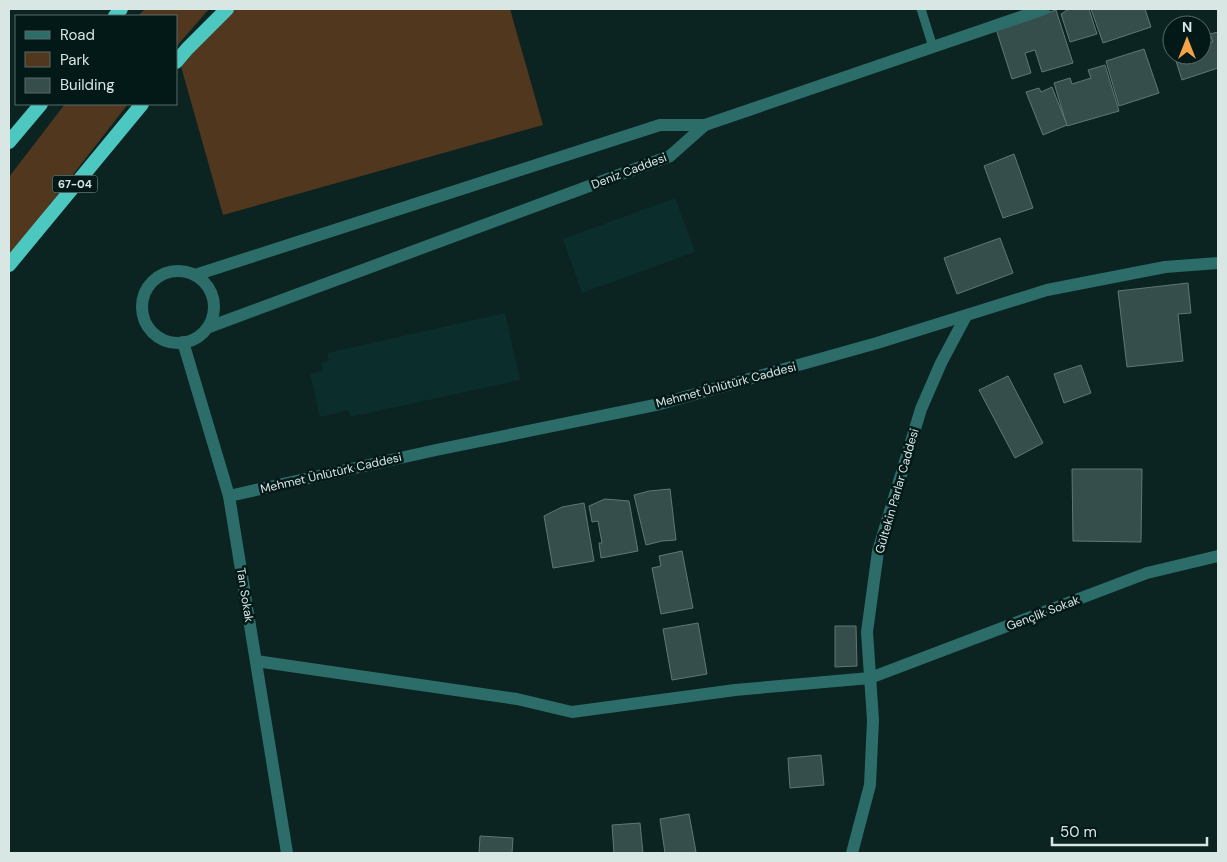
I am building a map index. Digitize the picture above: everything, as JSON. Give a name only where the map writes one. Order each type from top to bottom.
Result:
[{"type":"highway","points":[[178,60],[227,9]]},
{"type":"highway","points":[[9,142],[40,105]]},
{"type":"highway","name":"67-04","points":[[9,265],[141,105]]},
{"type":"street","name":"Deniz Caddesi","points":[[183,342],[190,341],[200,335],[209,326],[670,156],[705,125],[1044,9]]},
{"type":"street","points":[[195,275],[660,126],[705,125]]},
{"type":"street","name":"Mehmet Ünlütürk Caddesi","points":[[229,496],[436,450],[660,404],[876,344],[1048,290],[1165,266],[1218,263]]},
{"type":"street","points":[[183,342],[166,341],[156,335],[148,326],[144,316],[142,304],[145,293],[151,283],[160,276],[172,271],[184,271],[195,275],[205,282],[211,292],[214,304],[214,316],[209,326]]},
{"type":"street","name":"Gültekin Parlar Caddesi","points":[[852,853],[870,785],[873,720],[867,632],[878,551],[921,409],[941,364],[966,316]]},
{"type":"street","name":"Tan Sokak","points":[[183,342],[229,496],[287,853]]},
{"type":"street","name":"Gençlik Sokak","points":[[256,661],[517,699],[572,712],[735,690],[870,678],[1147,574],[1218,556]]},
{"type":"lane","points":[[921,9],[933,47]]},
{"type":"shaded area","points":[[675,198],[695,252],[582,293],[563,239]]},
{"type":"shaded area","points":[[505,313],[520,380],[350,417],[349,410],[320,417],[310,374],[323,371],[321,363],[329,361],[327,353]]},
{"type":"green space","points":[[145,9],[209,9],[178,45],[178,15],[139,15]]},
{"type":"green space","points":[[232,9],[510,9],[543,125],[223,215],[180,63]]},
{"type":"green space","points":[[64,105],[127,105],[9,257],[9,177]]},
{"type":"building","points":[[1069,9],[1089,9],[1097,34],[1070,42],[1061,14]]},
{"type":"building","points":[[1091,9],[1145,9],[1151,27],[1103,43]]},
{"type":"building","points":[[1056,10],[1073,63],[1042,72],[1035,50],[1025,53],[1031,73],[1012,79],[996,29]]},
{"type":"building","points":[[1218,32],[1218,68],[1182,80],[1177,65],[1212,65],[1212,34]]},
{"type":"building","points":[[1144,49],[1159,93],[1119,106],[1106,61]]},
{"type":"building","points":[[1105,65],[1119,111],[1067,126],[1054,83],[1070,78],[1072,84],[1091,78],[1088,70]]},
{"type":"building","points":[[1052,87],[1067,125],[1043,135],[1026,92],[1039,88],[1041,92]]},
{"type":"building","points":[[1014,154],[1033,208],[1003,218],[984,166]]},
{"type":"building","points":[[1000,238],[1013,273],[957,294],[944,258]]},
{"type":"building","points":[[1188,283],[1191,313],[1178,314],[1183,361],[1127,367],[1118,291]]},
{"type":"building","points":[[1081,365],[1091,393],[1064,403],[1054,374]]},
{"type":"building","points":[[1008,376],[1043,443],[1015,458],[979,390]]},
{"type":"building","points":[[1072,469],[1142,469],[1141,542],[1073,541]]},
{"type":"building","points":[[670,489],[676,540],[646,545],[634,495]]},
{"type":"building","points":[[605,499],[629,501],[638,551],[601,558],[599,543],[602,543],[598,521],[592,522],[589,506]]},
{"type":"building","points":[[584,503],[594,561],[553,568],[544,516],[562,507]]},
{"type":"building","points":[[682,551],[693,608],[661,614],[652,568],[661,566],[659,556]]},
{"type":"building","points":[[698,623],[707,674],[672,680],[663,629]]},
{"type":"building","points":[[835,626],[856,626],[857,666],[835,667]]},
{"type":"building","points":[[821,755],[824,785],[790,788],[788,758]]},
{"type":"building","points":[[689,814],[696,852],[665,853],[660,819]]},
{"type":"building","points":[[640,823],[643,853],[614,853],[612,825]]},
{"type":"building","points":[[480,836],[513,838],[512,853],[479,853]]}]
